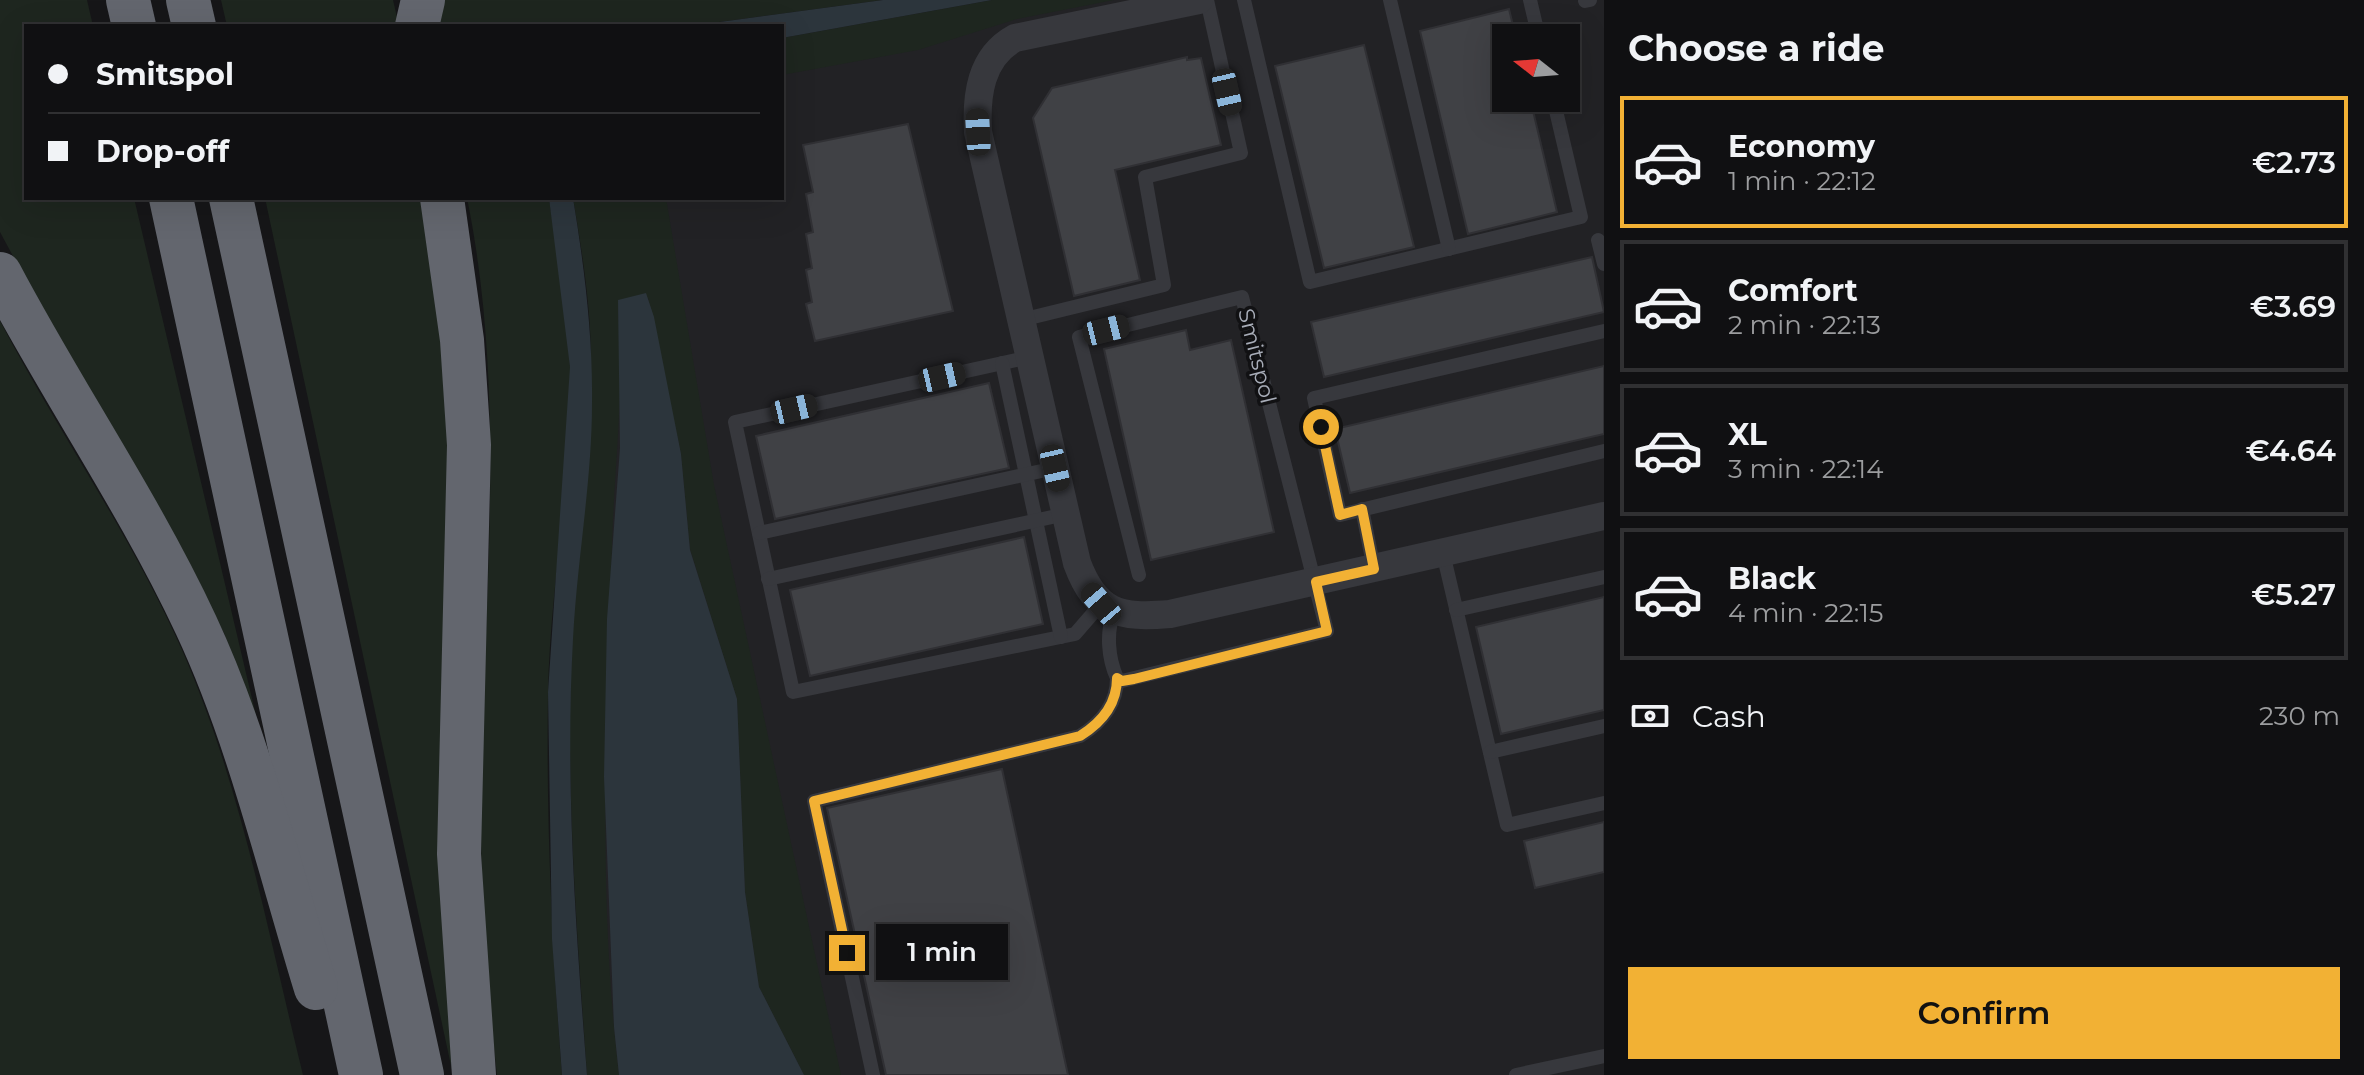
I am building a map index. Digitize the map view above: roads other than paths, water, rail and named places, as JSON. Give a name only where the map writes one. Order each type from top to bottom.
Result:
[{"type":"highway","points":[[128,0],[134,24]]},
{"type":"highway","points":[[188,0],[194,24]]},
{"type":"highway","points":[[403,0],[409,24]]},
{"type":"highway","points":[[417,24],[423,0]]},
{"type":"highway","points":[[171,200],[361,1075]]},
{"type":"highway","points":[[231,200],[422,1075]]},
{"type":"highway","points":[[442,200],[462,340],[469,445],[459,854],[474,1075]]},
{"type":"highway","points":[[0,274],[143,523],[197,627],[242,745],[343,1075]]},
{"type":"street","points":[[1199,0],[1036,31],[1015,38],[993,55],[979,93],[978,132],[1082,577],[1108,608],[1131,615],[1170,614],[1604,516]]},
{"type":"lane","points":[[1021,320],[1164,285],[1145,177],[1241,153],[1207,0]]},
{"type":"lane","points":[[1244,0],[1310,282],[1581,217],[1556,112]]},
{"type":"lane","points":[[1390,0],[1449,249]]},
{"type":"lane","points":[[1530,0],[1536,24]]},
{"type":"lane","points":[[1598,240],[1604,264]]},
{"type":"lane","name":"Smitspol","points":[[1139,575],[1079,337],[1242,297],[1316,582]]},
{"type":"lane","name":"Smitspol","points":[[1362,509],[1340,515],[1314,398],[1604,331]]},
{"type":"lane","points":[[1030,357],[735,422],[793,692],[1075,634],[1108,608]]},
{"type":"lane","points":[[1002,363],[1061,637]]},
{"type":"lane","points":[[1374,569],[1362,509],[1604,451]]},
{"type":"lane","points":[[759,533],[1055,468]]},
{"type":"lane","points":[[768,579],[1066,514]]},
{"type":"lane","points":[[1443,553],[1507,825],[1604,803]]},
{"type":"lane","points":[[1456,610],[1604,577]]},
{"type":"lane","points":[[1117,678],[1122,681],[1134,679],[1327,631],[1316,582]]},
{"type":"lane","points":[[873,1075],[814,801],[1080,736],[1093,728],[1110,709],[1117,678],[1108,608]]},
{"type":"lane","points":[[1490,752],[1604,726]]},
{"type":"lane","points":[[1516,1075],[1604,1056]]}]
